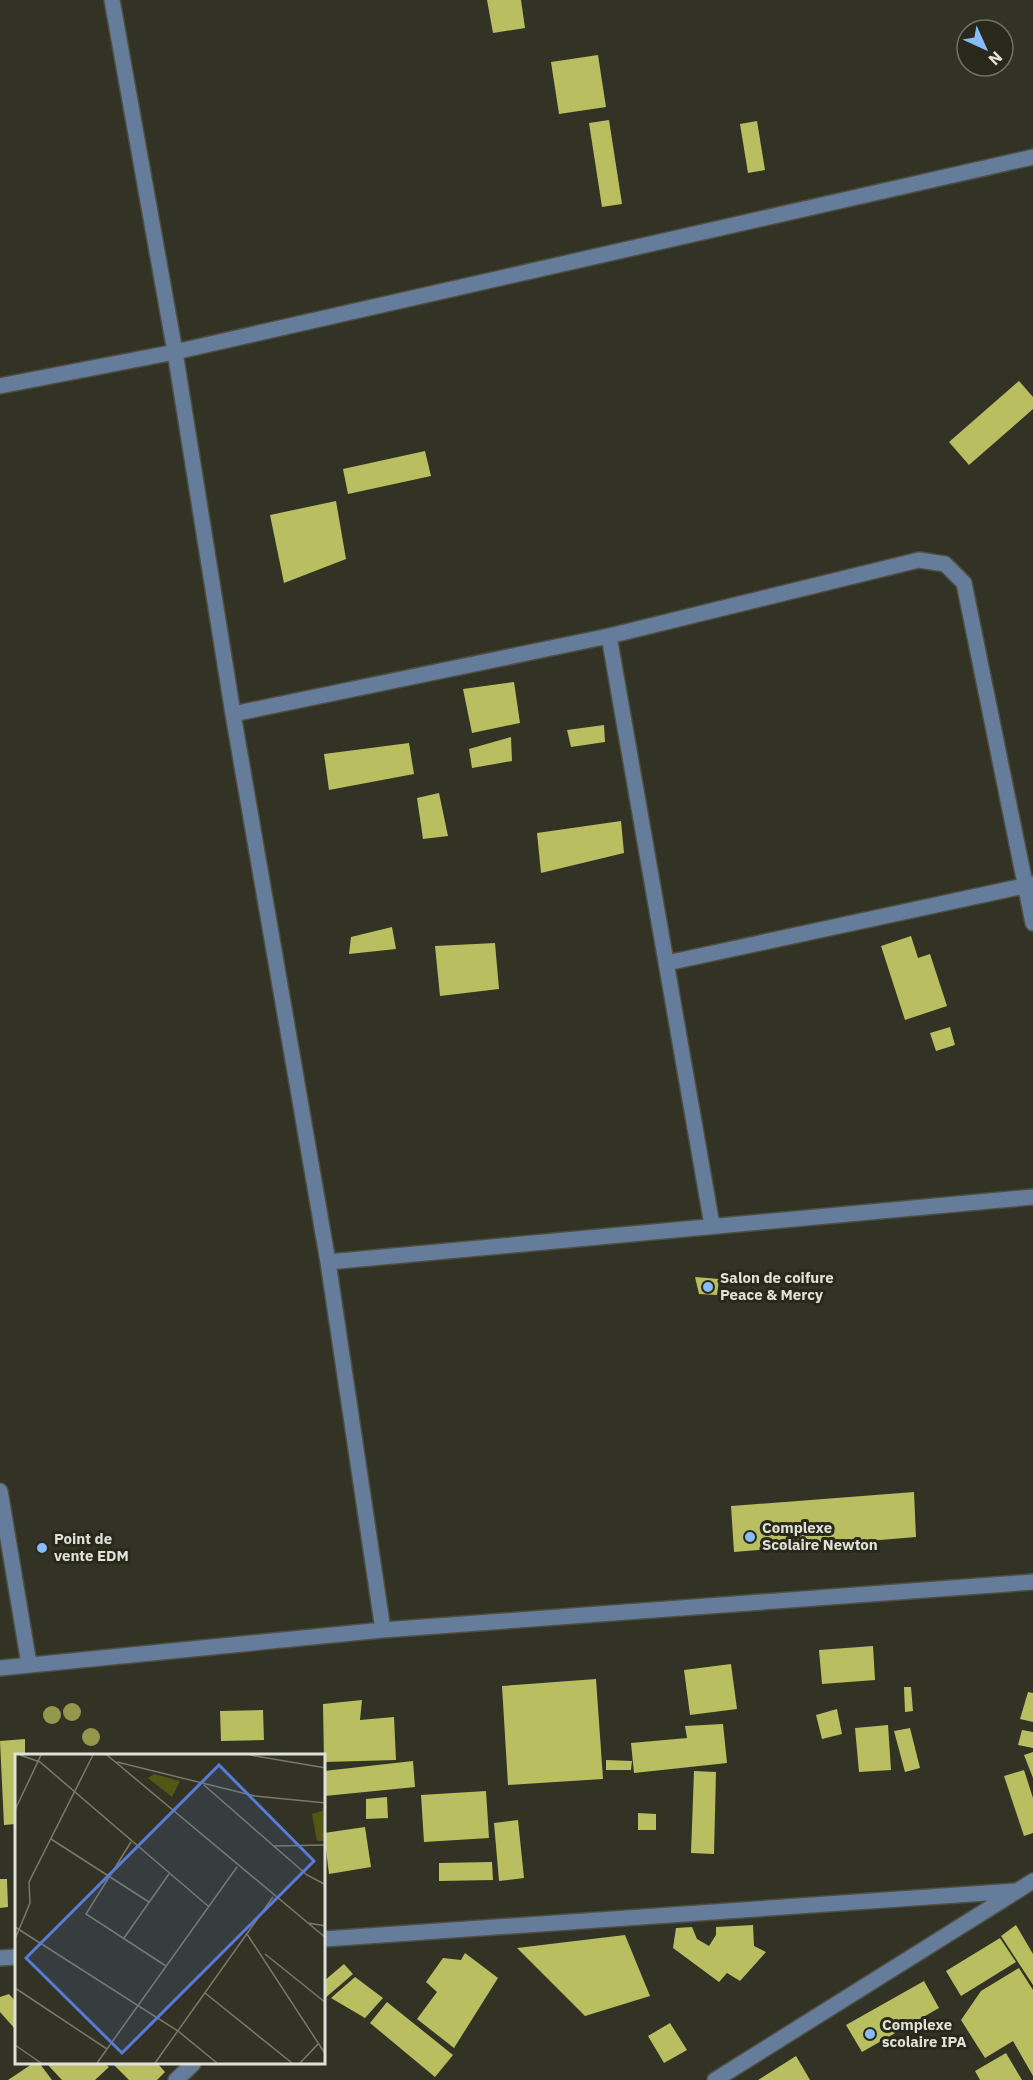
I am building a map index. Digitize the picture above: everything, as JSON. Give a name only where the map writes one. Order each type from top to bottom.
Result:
[{"type":"street","points":[[112,0],[175,351],[232,714],[328,1262],[384,1630]]},
{"type":"street","points":[[0,386],[175,351],[1033,157]]},
{"type":"street","points":[[232,714],[609,636],[919,560],[945,564],[964,583],[1029,885],[1033,923]]},
{"type":"street","points":[[609,636],[712,1225]]},
{"type":"street","points":[[667,963],[1029,885]]},
{"type":"street","points":[[328,1262],[1033,1197]]},
{"type":"street","points":[[0,1491],[29,1664]]},
{"type":"street","points":[[0,1668],[384,1630],[1033,1582]]},
{"type":"street","points":[[715,2080],[1033,1881]]},
{"type":"street","points":[[326,1939],[1015,1891]]},
{"type":"street","points":[[0,1958],[15,1957]]},
{"type":"street","points":[[176,2080],[192,2065]]},
{"type":"building","points":[[487,0],[521,0],[525,28],[493,33]]},
{"type":"building","points":[[598,55],[606,107],[559,114],[551,62]]},
{"type":"building","points":[[609,120],[622,204],[602,207],[589,123]]},
{"type":"building","points":[[757,121],[765,170],[748,173],[740,124]]},
{"type":"building","points":[[1019,381],[1033,397],[1033,409],[969,465],[949,442]]},
{"type":"building","points":[[425,451],[431,476],[348,494],[343,469]]},
{"type":"building","points":[[336,501],[346,559],[284,583],[270,515]]},
{"type":"building","points":[[514,682],[520,723],[472,733],[463,689]]},
{"type":"building","points":[[604,725],[605,742],[571,747],[567,730]]},
{"type":"building","points":[[511,737],[512,761],[472,768],[469,749]]},
{"type":"building","points":[[409,743],[414,774],[329,790],[324,754]]},
{"type":"building","points":[[439,793],[448,836],[423,839],[417,798]]},
{"type":"building","points":[[621,821],[624,853],[541,873],[537,833]]},
{"type":"building","points":[[392,927],[396,949],[349,954],[351,937]]},
{"type":"building","points":[[911,936],[918,958],[930,954],[947,1006],[905,1020],[881,946]]},
{"type":"building","points":[[495,943],[499,989],[440,996],[435,946]]},
{"type":"building","points":[[950,1027],[955,1045],[936,1051],[930,1033]]},
{"type":"building","name":"Salon de coifure Peace & Mercy","points":[[695,1277],[719,1279],[717,1295],[699,1294]]},
{"type":"building","points":[[914,1492],[916,1537],[734,1552],[731,1506]]},
{"type":"building","points":[[873,1646],[875,1680],[822,1684],[819,1650]]},
{"type":"building","points":[[731,1664],[737,1709],[690,1715],[684,1670]]},
{"type":"building","points":[[596,1679],[603,1779],[508,1785],[502,1686]]},
{"type":"building","points":[[904,1687],[911,1687],[913,1711],[905,1712]]},
{"type":"building","points":[[1028,1692],[1033,1693],[1033,1722],[1020,1719]]},
{"type":"building","points":[[362,1700],[360,1720],[394,1717],[396,1760],[326,1762],[323,1704]]},
{"type":"building","points":[[837,1709],[842,1734],[822,1739],[816,1715]]},
{"type":"building","points":[[263,1710],[264,1740],[221,1741],[220,1711]]},
{"type":"building","points":[[723,1724],[727,1763],[634,1773],[631,1743],[687,1738],[685,1726]]},
{"type":"building","points":[[888,1725],[891,1770],[859,1772],[855,1728]]},
{"type":"building","points":[[910,1728],[920,1768],[905,1772],[894,1731]]},
{"type":"building","points":[[1022,1730],[1033,1732],[1033,1748],[1018,1745]]},
{"type":"building","points":[[25,1739],[25,1754],[15,1754],[15,1824],[4,1825],[0,1741]]},
{"type":"building","points":[[1033,1752],[1033,1778],[1024,1755]]},
{"type":"building","points":[[606,1760],[632,1761],[631,1770],[606,1770]]},
{"type":"building","points":[[413,1761],[415,1787],[326,1796],[326,1771]]},
{"type":"building","points":[[1024,1770],[1033,1798],[1033,1833],[1024,1836],[1004,1776]]},
{"type":"building","points":[[694,1771],[716,1772],[714,1854],[691,1853]]},
{"type":"building","points":[[486,1791],[489,1838],[424,1842],[421,1795]]},
{"type":"building","points":[[387,1797],[388,1818],[366,1819],[366,1799]]},
{"type":"building","points":[[638,1813],[656,1814],[656,1830],[638,1830]]},
{"type":"building","points":[[518,1820],[524,1878],[499,1881],[494,1823]]},
{"type":"building","points":[[365,1827],[371,1867],[329,1874],[326,1833]]},
{"type":"building","points":[[492,1862],[493,1880],[439,1881],[439,1863]]},
{"type":"building","points":[[0,1879],[7,1879],[8,1907],[0,1908]]},
{"type":"building","points":[[753,1925],[754,1946],[766,1952],[740,1981],[727,1973],[719,1982],[673,1948],[676,1928],[692,1927],[697,1939],[709,1946],[716,1935],[716,1927]]},
{"type":"building","points":[[1016,1925],[1033,1954],[1033,1985],[1001,1936]]},
{"type":"building","points":[[625,1935],[650,1996],[585,2016],[517,1948]]},
{"type":"building","points":[[1000,1938],[1016,1962],[961,1996],[946,1971]]},
{"type":"building","points":[[465,1953],[498,1978],[454,2048],[417,2019],[437,1992],[426,1982],[443,1958],[461,1960]]},
{"type":"building","points":[[344,1964],[353,1974],[326,1997],[326,1979]]},
{"type":"building","points":[[1019,1968],[1033,1990],[1033,2076],[1013,2041],[985,2058],[961,2020],[981,1991]]},
{"type":"building","points":[[355,1977],[383,1998],[365,2018],[331,1998]]},
{"type":"building","points":[[924,1981],[939,2008],[862,2052],[846,2025]]},
{"type":"building","points":[[9,1994],[15,2001],[15,2029],[0,2012],[0,1997]]},
{"type":"building","points":[[387,2002],[453,2055],[435,2077],[370,2023]]},
{"type":"building","points":[[670,2023],[687,2050],[664,2063],[648,2036]]},
{"type":"building","points":[[1006,2053],[1022,2080],[980,2080],[975,2071]]},
{"type":"building","points":[[796,2056],[810,2080],[758,2080]]},
{"type":"building","points":[[30,2065],[41,2065],[52,2080],[8,2080]]},
{"type":"building","points":[[48,2065],[106,2065],[109,2067],[95,2080],[62,2080]]},
{"type":"building","points":[[114,2065],[159,2065],[165,2072],[157,2080],[129,2080]]},
{"type":"place","name":"Salon de coifure Peace & Mercy","points":[[708,1287]]},
{"type":"place","name":"Complexe Scolaire Newton","points":[[750,1537]]},
{"type":"place","name":"Point de vente EDM","points":[[42,1548]]},
{"type":"place","name":"Complexe scolaire IPA","points":[[870,2034]]}]
